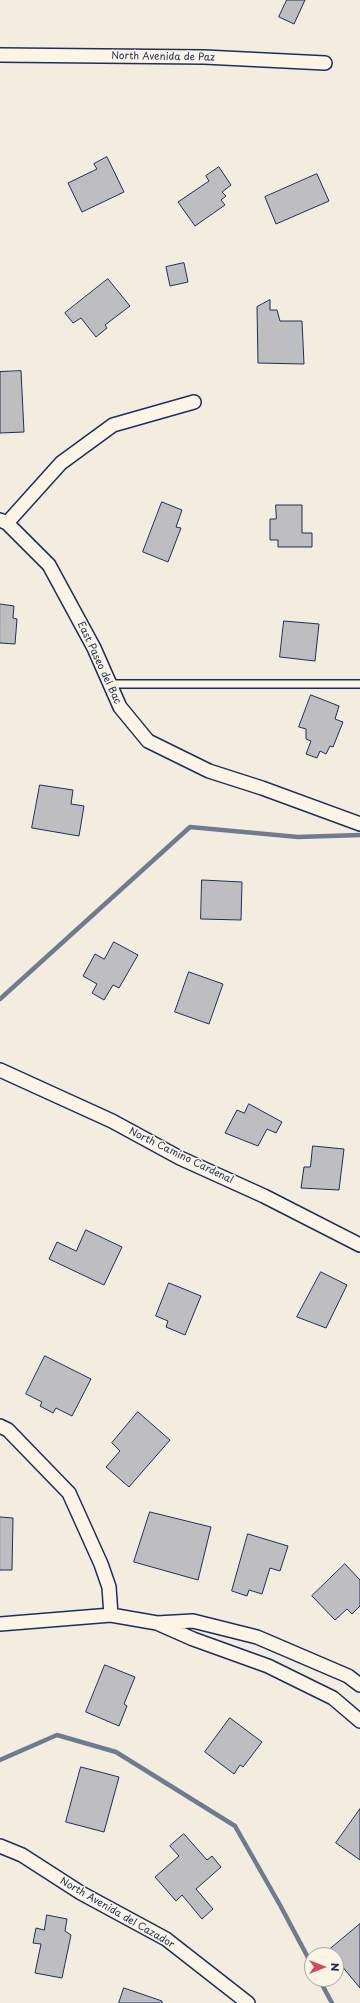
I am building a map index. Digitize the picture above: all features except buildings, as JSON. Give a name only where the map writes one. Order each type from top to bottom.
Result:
[{"type":"street","name":"North Avenida de Paz","points":[[0,55],[204,57],[326,63]]},
{"type":"street","points":[[3,521],[61,463],[113,425],[194,402]]},
{"type":"street","name":"East Paseo del Bac","points":[[3,521],[49,565],[93,645],[120,707],[148,740],[209,771],[262,788],[360,824]]},
{"type":"street","name":"North Camino Cardenal","points":[[0,1070],[112,1121],[180,1158],[264,1196],[360,1245]]},
{"type":"street","points":[[0,1426],[8,1430],[69,1493],[101,1564],[109,1587],[111,1615]]},
{"type":"street","points":[[0,1624],[111,1615],[157,1624],[193,1640],[268,1666],[333,1698],[360,1721]]},
{"type":"street","points":[[157,1624],[193,1621],[257,1637],[348,1676],[360,1685]]},
{"type":"street","name":"North Avenida del Cazador","points":[[0,1846],[22,1855],[81,1893],[166,1939],[248,2003]]},
{"type":"lane","points":[[110,684],[360,684]]},
{"type":"waterway","points":[[0,999],[190,827],[298,837],[360,835]]},
{"type":"waterway","points":[[0,1760],[57,1735],[116,1752],[235,1826],[304,1950]]},
{"type":"waterway","points":[[323,1987],[332,2003]]}]
